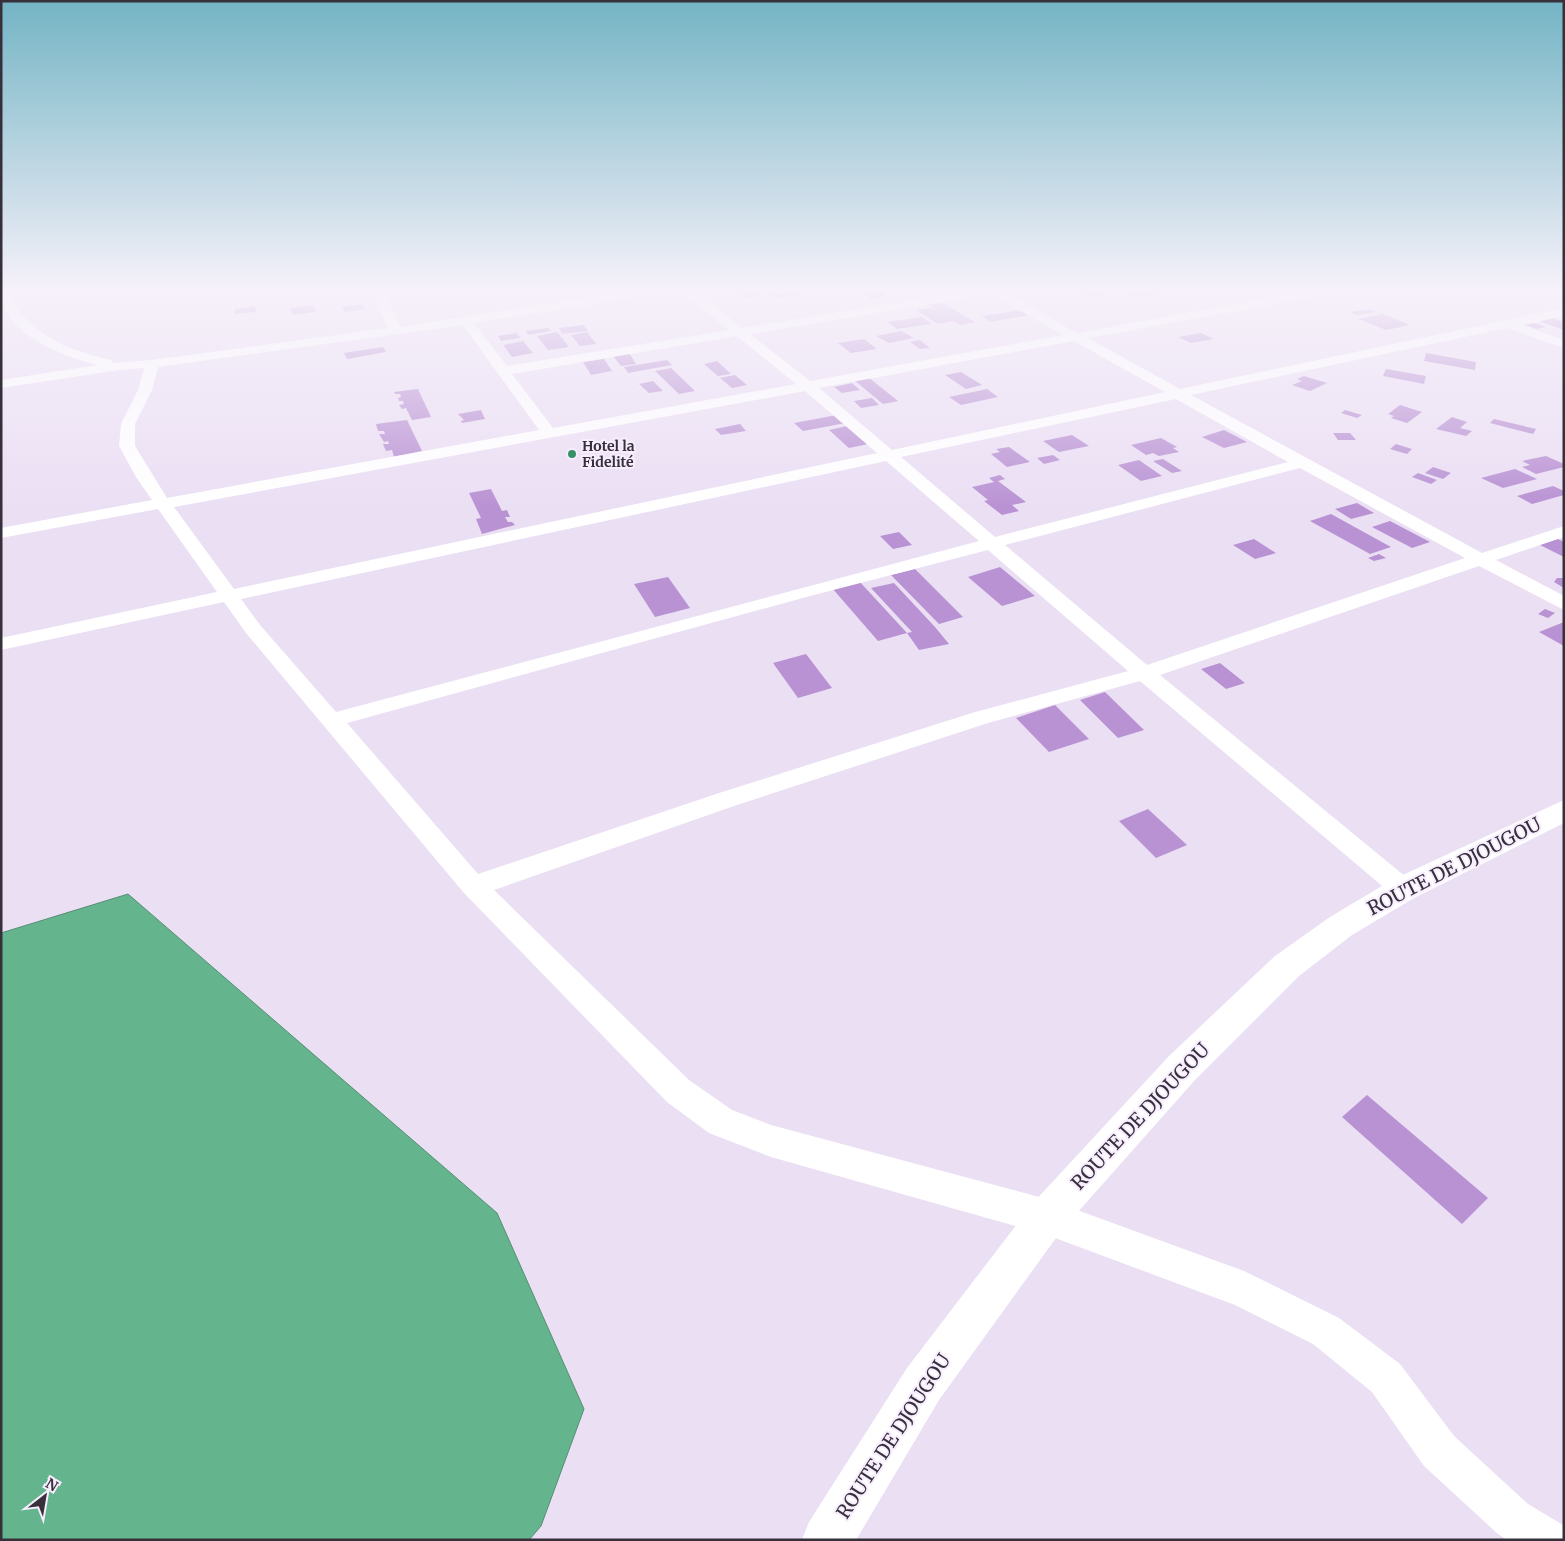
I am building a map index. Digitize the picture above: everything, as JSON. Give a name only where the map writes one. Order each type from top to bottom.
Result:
[{"type":"highway","name":"ROUTE DE DJOUGOU","points":[[827,1540],[923,1384],[1047,1217],[1182,1068],[1287,966],[1341,926],[1404,889],[1564,810]]},
{"type":"street","points":[[106,363],[119,366]]},
{"type":"street","points":[[1,384],[119,366],[160,363]]},
{"type":"street","points":[[497,363],[549,434]]},
{"type":"street","points":[[503,371],[550,363]]},
{"type":"street","points":[[778,363],[809,387],[1144,673],[1404,889]]},
{"type":"street","points":[[1,532],[939,363]]},
{"type":"street","points":[[1122,363],[1182,394],[1302,463],[1564,604]]},
{"type":"street","points":[[1,644],[1323,363]]},
{"type":"street","points":[[152,364],[145,390],[128,424],[127,446],[144,477],[229,596],[253,629],[474,886],[678,1091],[721,1122],[770,1141],[1047,1217],[1244,1290],[1326,1330],[1386,1378],[1439,1451],[1513,1519],[1548,1540]]},
{"type":"street","points":[[332,720],[793,595],[1302,463]]},
{"type":"street","points":[[474,886],[728,799],[980,718],[1144,673],[1564,531]]},
{"type":"shaded area","points":[[128,894],[497,1213],[584,1409],[541,1526],[529,1540],[1,1540],[1,933]]},
{"type":"building","points":[[584,363],[607,363],[612,371],[591,375]]},
{"type":"building","points":[[619,363],[636,364],[621,366]]},
{"type":"building","points":[[649,363],[670,363],[672,365],[628,373],[624,367]]},
{"type":"building","points":[[719,363],[731,374],[718,376],[704,364]]},
{"type":"building","points":[[1435,363],[1476,363],[1475,370]]},
{"type":"building","points":[[671,368],[695,391],[679,394],[655,371]]},
{"type":"building","points":[[1386,369],[1426,376],[1424,384],[1383,376]]},
{"type":"building","points":[[961,372],[982,385],[966,389],[945,375]]},
{"type":"building","points":[[735,375],[747,385],[732,388],[720,378]]},
{"type":"building","points":[[1304,376],[1327,383],[1310,391],[1292,385],[1302,381],[1297,379]]},
{"type":"building","points":[[868,377],[898,401],[883,404],[854,380]]},
{"type":"building","points":[[653,381],[663,391],[649,393],[639,384]]},
{"type":"building","points":[[852,383],[860,390],[842,393],[834,387]]},
{"type":"building","points":[[418,389],[431,417],[412,420],[406,408],[402,409],[399,405],[404,404],[403,401],[399,401],[400,394],[395,394],[394,392]]},
{"type":"building","points":[[987,389],[998,397],[961,405],[949,397]]},
{"type":"building","points":[[872,398],[879,405],[861,408],[854,401]]},
{"type":"building","points":[[1400,405],[1422,412],[1407,423],[1391,418],[1394,416],[1388,414]]},
{"type":"building","points":[[481,410],[485,419],[462,423],[461,421],[464,420],[458,414]]},
{"type":"building","points":[[1345,410],[1362,415],[1357,418],[1341,413]]},
{"type":"building","points":[[837,415],[846,423],[803,431],[794,423]]},
{"type":"building","points":[[1452,417],[1467,422],[1460,428],[1472,431],[1466,436],[1436,429]]},
{"type":"building","points":[[1494,419],[1536,429],[1533,434],[1490,423]]},
{"type":"building","points":[[407,420],[422,451],[394,457],[392,450],[386,451],[383,444],[389,444],[388,441],[384,442],[379,434],[385,434],[384,431],[378,431],[376,424]]},
{"type":"building","points":[[740,424],[746,431],[721,435],[715,429]]},
{"type":"building","points":[[847,426],[868,444],[849,448],[829,430]]},
{"type":"building","points":[[1224,430],[1247,442],[1224,448],[1202,437]]},
{"type":"building","points":[[1333,433],[1350,433],[1356,440],[1338,440]]},
{"type":"building","points":[[1072,435],[1089,446],[1059,452],[1043,441]]},
{"type":"building","points":[[1161,438],[1177,447],[1173,448],[1179,452],[1159,456],[1153,453],[1146,455],[1131,445]]},
{"type":"building","points":[[1396,444],[1412,449],[1407,454],[1390,449]]},
{"type":"building","points":[[1009,447],[1030,462],[1007,467],[991,454],[1000,452],[996,449]]},
{"type":"building","points":[[1053,455],[1060,460],[1044,464],[1037,458]]},
{"type":"building","points":[[1546,456],[1564,464],[1564,467],[1536,474],[1522,467],[1530,465],[1522,461]]},
{"type":"building","points":[[1163,459],[1182,471],[1172,473],[1153,461]]},
{"type":"building","points":[[1139,460],[1162,476],[1141,481],[1118,465]]},
{"type":"building","points":[[1433,467],[1451,473],[1443,479],[1425,473]]},
{"type":"building","points":[[1515,469],[1537,479],[1503,488],[1481,478]]},
{"type":"building","points":[[1418,473],[1437,480],[1431,484],[1412,477]]},
{"type":"building","points":[[1000,475],[1005,479],[998,481],[1026,502],[1012,505],[1019,511],[1002,515],[984,501],[988,500],[972,487],[994,482],[989,478]]},
{"type":"building","points":[[1553,486],[1564,491],[1564,495],[1532,504],[1517,496]]},
{"type":"building","points":[[491,489],[502,511],[507,510],[510,517],[505,517],[508,522],[512,522],[515,525],[482,534],[476,519],[481,518],[469,493]]},
{"type":"building","points":[[1357,503],[1374,513],[1351,519],[1335,509]]},
{"type":"building","points":[[1331,514],[1391,547],[1370,554],[1310,521]]},
{"type":"building","points":[[1390,521],[1430,542],[1412,548],[1372,527]]},
{"type":"building","points":[[899,532],[912,545],[893,549],[880,536]]},
{"type":"building","points":[[1556,538],[1564,542],[1564,557],[1538,544]]},
{"type":"building","points":[[1254,539],[1276,553],[1255,559],[1233,545]]},
{"type":"building","points":[[1379,554],[1386,558],[1374,561],[1368,558]]},
{"type":"building","points":[[1000,567],[1035,596],[1002,606],[968,577]]},
{"type":"building","points":[[915,569],[963,617],[939,624],[891,575]]},
{"type":"building","points":[[668,577],[690,608],[655,617],[634,584]]},
{"type":"building","points":[[1557,578],[1564,578],[1564,588],[1554,582]]},
{"type":"building","points":[[859,581],[907,633],[878,641],[832,588]]},
{"type":"building","points":[[894,583],[949,644],[919,650],[907,633],[912,632],[871,588]]},
{"type":"building","points":[[1545,609],[1555,613],[1548,618],[1538,614]]},
{"type":"building","points":[[1564,622],[1564,646],[1539,632]]},
{"type":"building","points":[[806,654],[832,688],[798,698],[773,663]]},
{"type":"building","points":[[1220,663],[1245,683],[1226,689],[1201,669]]},
{"type":"building","points":[[1105,692],[1144,730],[1118,738],[1080,700]]},
{"type":"building","points":[[1055,705],[1089,739],[1049,752],[1016,718]]},
{"type":"building","points":[[1148,809],[1187,845],[1156,858],[1119,821]]},
{"type":"building","points":[[1367,1095],[1488,1198],[1462,1224],[1342,1117]]},
{"type":"place","name":"Hotel la Fidelité","points":[[572,454]]}]
